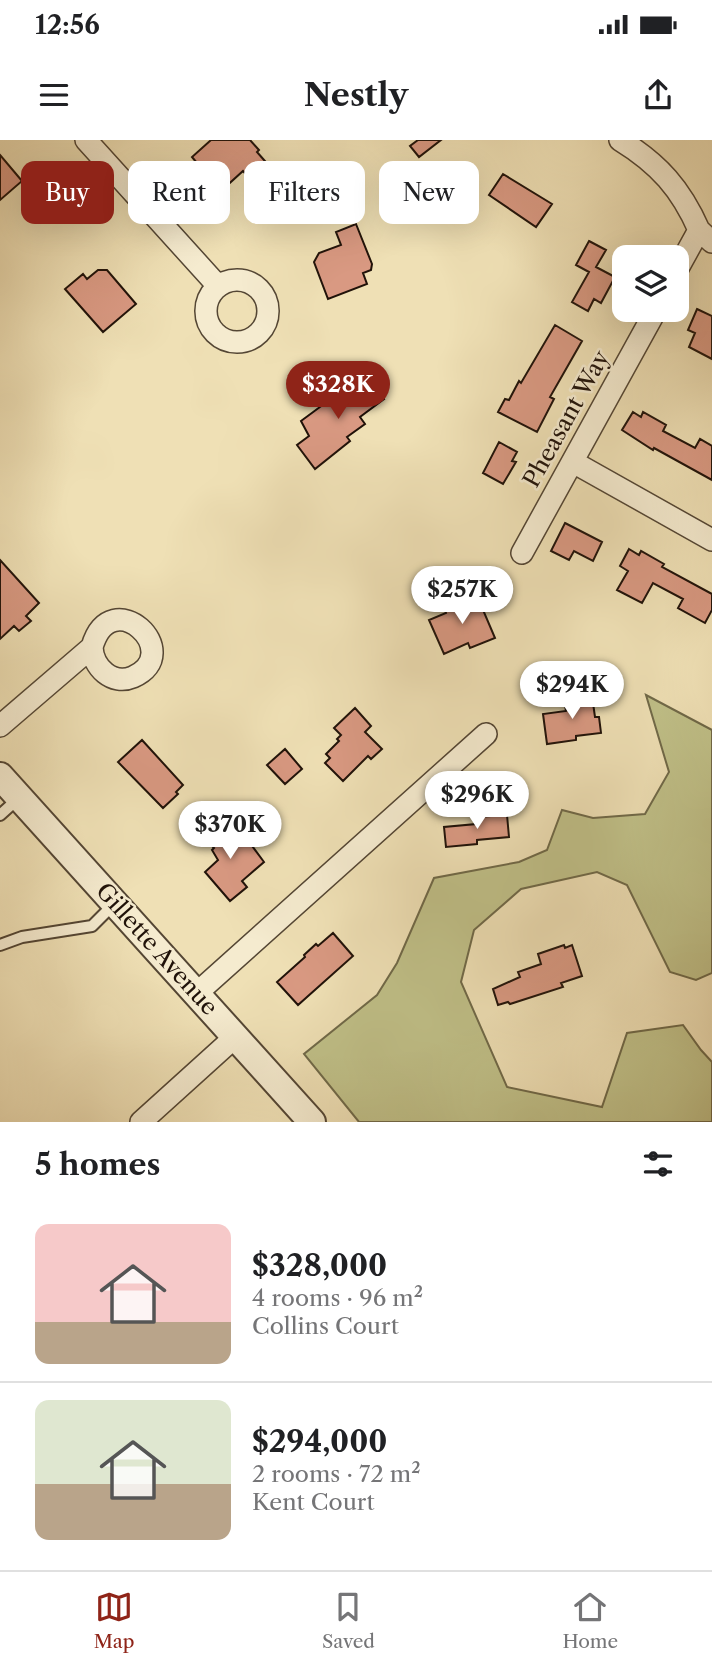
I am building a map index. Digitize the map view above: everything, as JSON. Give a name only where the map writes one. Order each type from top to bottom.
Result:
[{"type":"street","points":[[86,140],[218,286]]},
{"type":"street","points":[[620,140],[640,152],[665,174],[688,205],[705,236],[689,255]]},
{"type":"street","name":"Pheasant Way","points":[[522,553],[649,322]]},
{"type":"street","points":[[573,463],[712,540]]},
{"type":"street","points":[[0,726],[92,648]]},
{"type":"street","points":[[197,993],[486,734]]},
{"type":"street","name":"Gillette Avenue","points":[[0,776],[312,1122]]},
{"type":"street","points":[[141,1122],[235,1037]]},
{"type":"lane","points":[[0,815],[20,797]]},
{"type":"lane","points":[[0,945],[22,937],[92,926],[116,903]]},
{"type":"green space","points":[[646,695],[712,730],[712,973],[696,980],[670,972],[627,885],[597,872],[521,889],[474,930],[461,982],[507,1087],[602,1107],[627,1033],[683,1025],[712,1062],[712,1122],[359,1122],[304,1054],[377,995],[397,963],[434,878],[519,862],[547,850],[562,810],[593,818],[645,814],[669,772]]},
{"type":"building","points":[[211,140],[250,140],[265,161],[244,161],[244,172],[230,183],[230,161],[195,161],[192,157]]},
{"type":"building","points":[[418,140],[441,140],[419,157],[410,146]]},
{"type":"building","points":[[0,155],[21,182],[0,200]]},
{"type":"building","points":[[503,174],[552,204],[536,227],[489,195]]},
{"type":"building","points":[[356,224],[372,264],[371,270],[363,273],[367,284],[328,299],[314,262],[319,253],[341,245],[336,232]]},
{"type":"building","points":[[589,241],[606,250],[596,267],[612,275],[612,283],[601,303],[594,299],[588,311],[572,302],[589,272],[576,265]]},
{"type":"building","points":[[98,270],[107,270],[136,304],[103,332],[65,289],[83,274],[87,279]]},
{"type":"building","points":[[697,309],[712,316],[712,359],[689,347],[695,333],[688,330]]},
{"type":"building","points":[[555,325],[582,341],[550,397],[554,399],[537,432],[498,412],[505,399],[509,400],[519,381],[521,383]]},
{"type":"building","points":[[366,375],[384,399],[360,417],[365,424],[347,437],[350,441],[315,469],[297,445],[309,436],[301,421],[324,404],[326,396],[341,394]]},
{"type":"building","points":[[633,412],[641,417],[643,412],[666,425],[663,431],[695,448],[700,439],[712,446],[712,480],[654,448],[653,450],[622,430]]},
{"type":"building","points":[[499,442],[517,452],[512,461],[516,462],[503,484],[483,473]]},
{"type":"building","points":[[565,523],[602,542],[593,561],[574,551],[569,560],[551,551]]},
{"type":"building","points":[[629,549],[639,555],[641,551],[664,564],[662,567],[712,594],[712,610],[705,623],[678,608],[683,599],[653,583],[642,603],[617,590],[628,571],[620,566]]},
{"type":"building","points":[[0,560],[39,603],[26,616],[31,621],[19,631],[14,626],[0,639]]},
{"type":"building","points":[[478,598],[495,638],[470,648],[468,643],[444,654],[429,620]]},
{"type":"building","points":[[592,696],[601,733],[547,744],[543,714],[566,711],[564,699]]},
{"type":"building","points":[[355,708],[371,726],[365,732],[382,749],[371,759],[368,756],[343,781],[325,763],[330,758],[326,754],[339,741],[337,739],[341,735],[334,728]]},
{"type":"building","points":[[142,740],[183,785],[176,792],[178,794],[163,808],[118,762]]},
{"type":"building","points":[[285,749],[302,769],[285,784],[267,765]]},
{"type":"building","points":[[507,815],[509,837],[446,847],[444,827],[476,824],[475,817]]},
{"type":"building","points":[[208,819],[232,846],[244,835],[264,862],[242,881],[247,887],[230,901],[205,872],[218,860],[212,850],[214,848],[196,829]]},
{"type":"building","points":[[333,933],[353,956],[298,1005],[277,982],[316,944],[318,946]]},
{"type":"building","points":[[564,945],[565,948],[572,945],[582,976],[561,983],[563,987],[510,1004],[508,1002],[498,1005],[493,989],[520,977],[518,972],[541,964],[538,954]]}]
